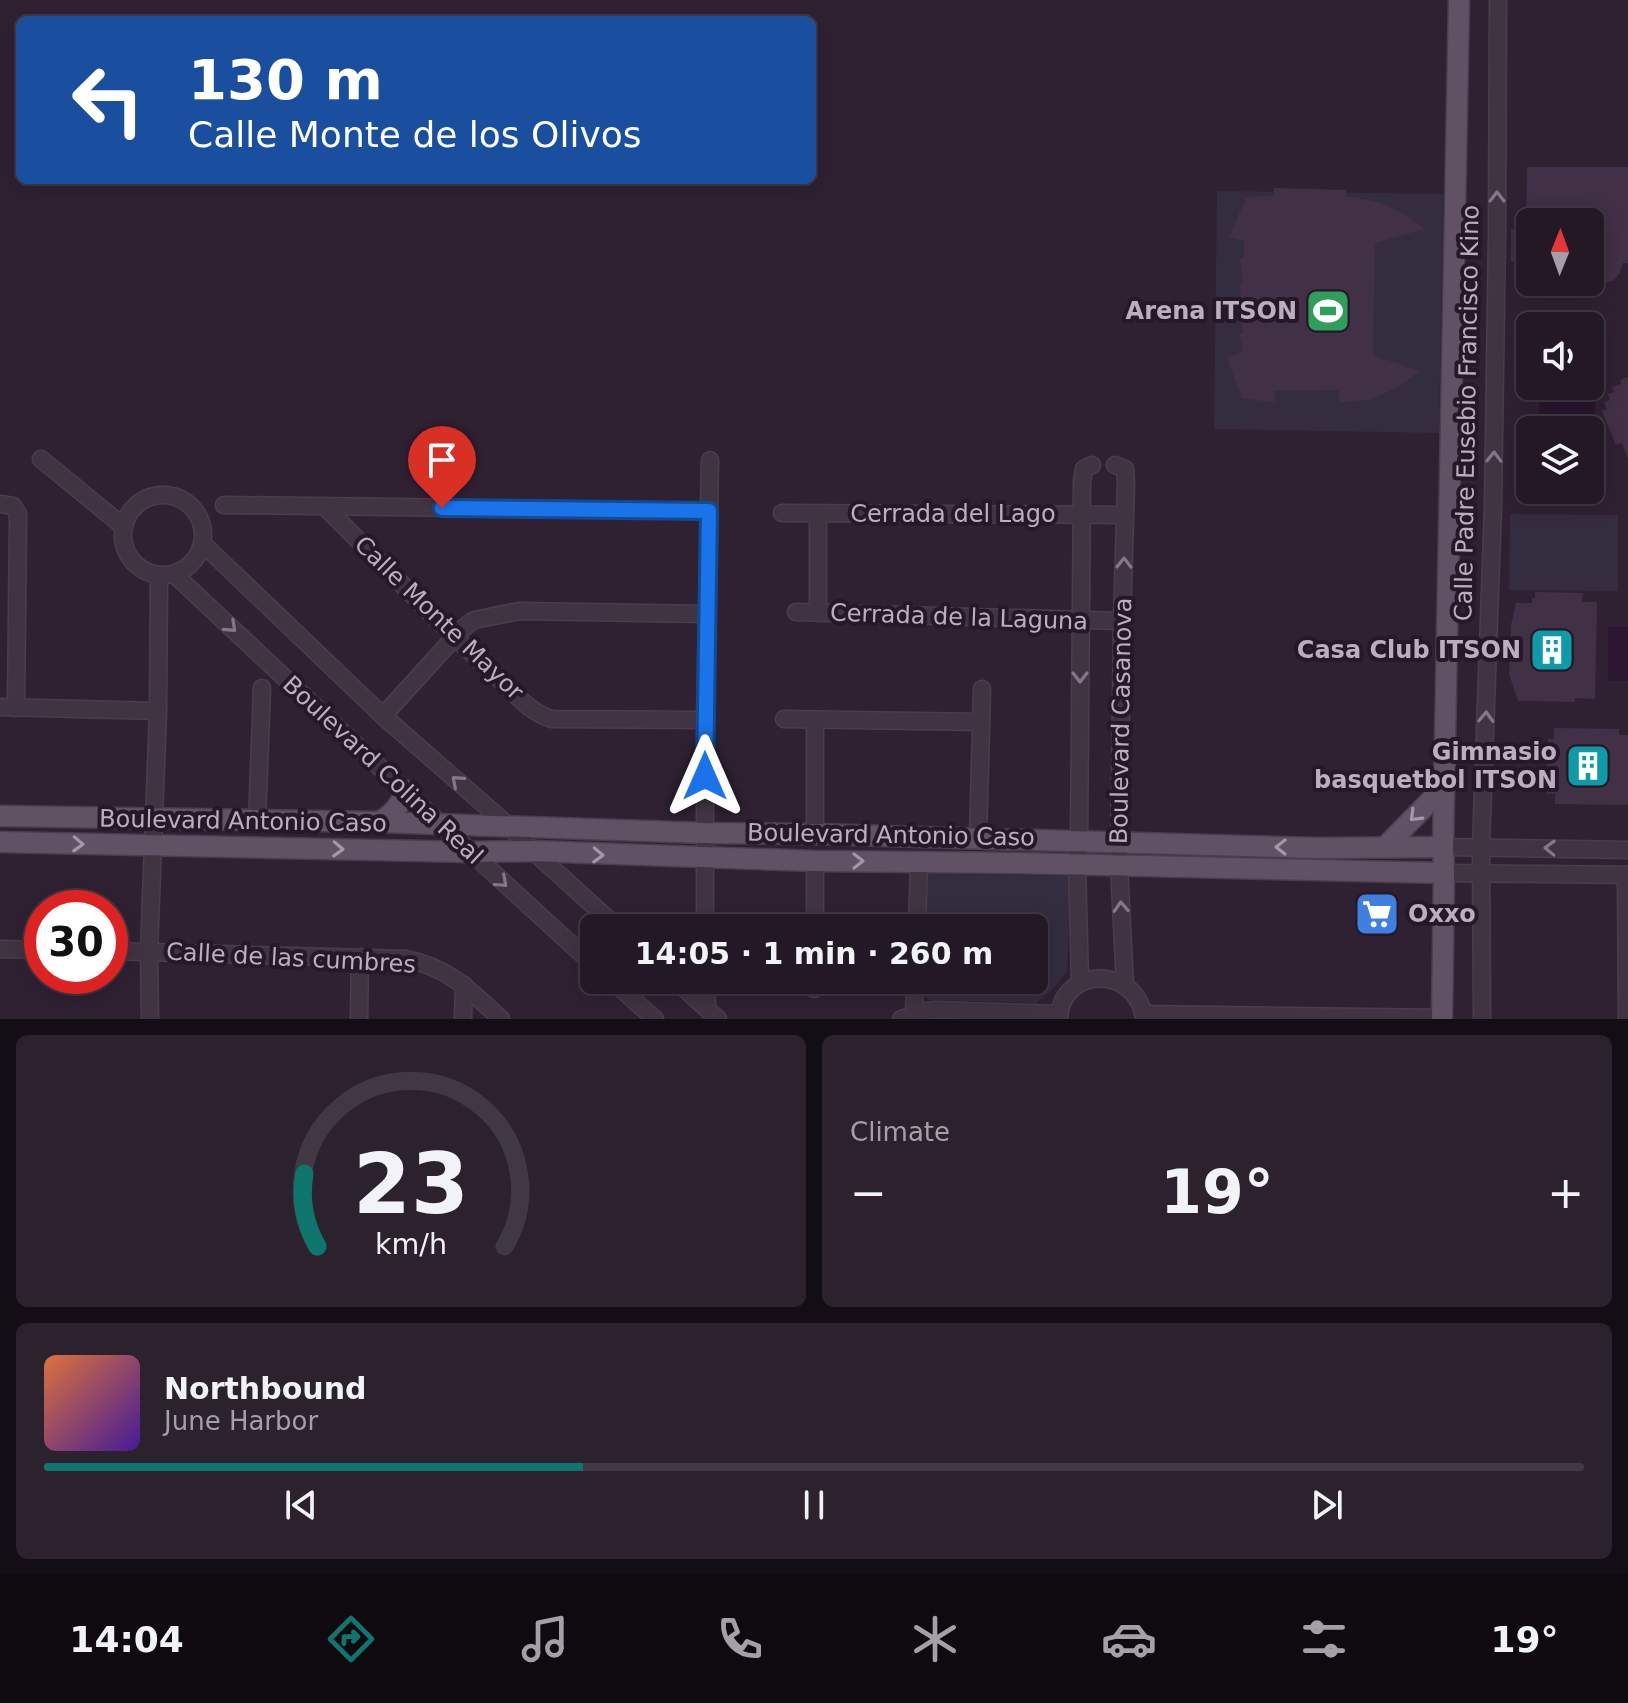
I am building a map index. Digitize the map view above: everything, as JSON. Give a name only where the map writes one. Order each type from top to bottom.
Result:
[{"type":"main road","name":"Calle Padre Eusebio Francisco Kino","points":[[1442,1018],[1459,0]]},
{"type":"main road","points":[[1386,846],[1445,786]]},
{"type":"main road","points":[[379,822],[394,811],[405,790]]},
{"type":"main road","name":"Boulevard Antonio Caso","points":[[0,816],[379,822],[1318,848],[1443,847]]},
{"type":"main road","name":"Boulevard Antonio Caso","points":[[0,842],[533,851],[815,861],[1444,873]]},
{"type":"main road","points":[[1220,845],[1221,868]]},
{"type":"main road","points":[[1318,848],[1318,871]]},
{"type":"street","name":"Calle Padre Eusebio Francisco Kino","points":[[1482,1019],[1481,846],[1493,474],[1498,0]]},
{"type":"street","points":[[41,459],[124,527]]},
{"type":"street","points":[[705,914],[710,460]]},
{"type":"street","name":"Boulevard Casanova","points":[[1080,983],[1077,864],[1082,515],[1083,473],[1085,467],[1092,465]]},
{"type":"street","name":"Boulevard Casanova","points":[[1115,465],[1122,467],[1126,473],[1119,866],[1125,985]]},
{"type":"street","points":[[156,497],[171,497],[189,506],[196,514],[202,543],[189,565],[166,574],[143,570],[131,559],[124,544],[124,527],[127,517],[141,502],[156,497]]},
{"type":"street","points":[[224,505],[709,511]]},
{"type":"street","name":"Calle Monte Mayor","points":[[324,506],[454,637],[544,716],[552,719],[705,720]]},
{"type":"street","points":[[8,507],[18,526],[8,708],[158,711]]},
{"type":"street","name":"Cerrada del Lago","points":[[782,513],[1125,515]]},
{"type":"street","points":[[818,514],[818,613]]},
{"type":"street","name":"Boulevard Colina Real","points":[[202,543],[383,716],[510,827],[603,914]]},
{"type":"street","points":[[150,1019],[149,951],[166,574]]},
{"type":"street","name":"Boulevard Colina Real","points":[[166,574],[580,952]]},
{"type":"street","points":[[383,716],[454,637],[474,620],[519,611],[707,614]]},
{"type":"street","name":"Cerrada de la Laguna","points":[[796,612],[1122,621]]},
{"type":"street","points":[[257,821],[262,688]]},
{"type":"street","points":[[978,839],[982,689]]},
{"type":"street","points":[[784,719],[981,722]]},
{"type":"street","points":[[815,719],[815,834]]},
{"type":"street","points":[[1443,847],[1628,850]]},
{"type":"street","points":[[815,861],[815,914]]},
{"type":"street","points":[[917,914],[919,861]]},
{"type":"street","points":[[1444,873],[1627,875],[1627,1019]]},
{"type":"street","points":[[0,949],[24,950]]},
{"type":"street","name":"Calle de las cumbres","points":[[128,951],[360,957],[424,962],[464,985],[501,1019]]},
{"type":"street","points":[[359,1019],[360,957]]},
{"type":"street","points":[[912,994],[908,1016],[948,1010],[1059,1016],[1066,996],[1080,983],[1103,978],[1125,985],[1134,993],[1144,1017],[1442,1018]]},
{"type":"street","points":[[463,1019],[464,985]]},
{"type":"street","points":[[627,994],[655,1019]]},
{"type":"street","points":[[691,994],[713,1014]]},
{"type":"street","points":[[709,994],[713,1014]]},
{"type":"shaded area","name":"Arena ITSON","points":[[1217,191],[1443,194],[1439,433],[1214,429]]},
{"type":"shaded area","points":[[1540,400],[1595,400],[1595,416],[1539,416]]},
{"type":"shaded area","points":[[1510,514],[1618,515],[1618,591],[1509,590]]},
{"type":"shaded area","points":[[1608,627],[1628,627],[1628,681],[1608,681]]},
{"type":"shaded area","points":[[922,874],[1070,876],[1067,972],[1048,994],[1048,914],[923,914]]},
{"type":"shaded area","points":[[924,994],[1047,994],[1036,1003],[929,1000]]},
{"type":"building","points":[[1527,167],[1628,167],[1628,263],[1623,263],[1613,281],[1604,282],[1604,208],[1526,208]]},
{"type":"building","points":[[1274,188],[1346,190],[1346,196],[1391,207],[1425,229],[1375,243],[1373,355],[1420,371],[1395,389],[1371,399],[1340,403],[1338,390],[1275,391],[1275,403],[1242,398],[1227,358],[1243,352],[1238,309],[1243,308],[1239,284],[1243,282],[1240,258],[1244,257],[1244,241],[1229,237],[1246,198],[1274,195]]},
{"type":"building","points":[[1511,229],[1516,229],[1516,262],[1511,262]]},
{"type":"building","points":[[1628,377],[1628,459],[1622,443],[1616,445],[1602,411],[1607,409],[1604,402],[1610,400],[1608,394],[1614,392],[1612,387]]},
{"type":"building","name":"Casa Club ITSON","points":[[1535,592],[1583,593],[1582,602],[1597,602],[1595,699],[1575,698],[1575,702],[1518,701],[1509,674],[1508,640],[1511,640],[1516,603],[1532,603]]},
{"type":"building","name":"Gimnasio basquetbol ITSON","points":[[1554,728],[1619,729],[1619,735],[1628,735],[1628,805],[1555,804],[1555,794],[1547,794],[1548,739],[1554,739]]},
{"type":"place","name":"Arena ITSON","points":[[1328,311]]},
{"type":"place","name":"Casa Club ITSON","points":[[1552,650]]},
{"type":"place","name":"Gimnasio basquetbol ITSON","points":[[1588,766]]},
{"type":"place","name":"Oxxo","points":[[1377,914]]},
{"type":"route","points":[[442,508],[709,511],[705,776]]}]
